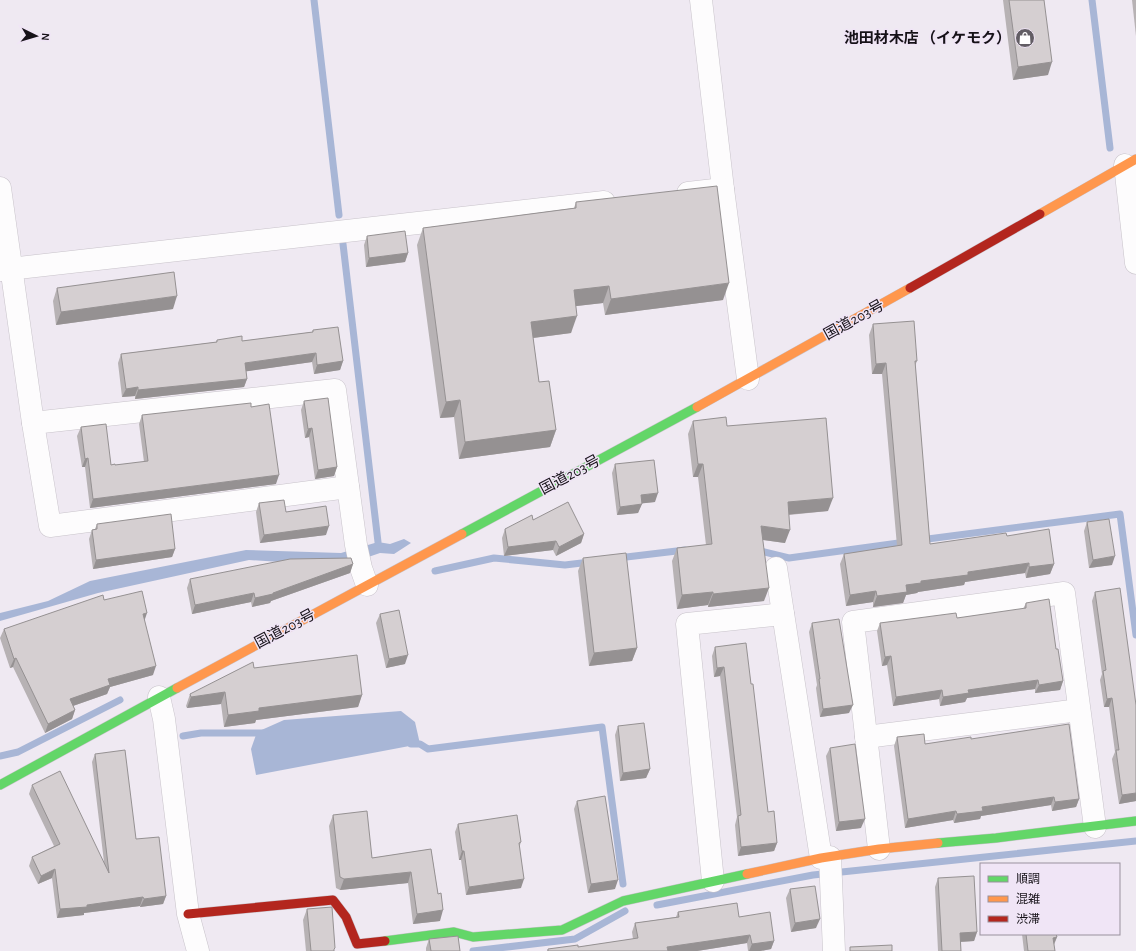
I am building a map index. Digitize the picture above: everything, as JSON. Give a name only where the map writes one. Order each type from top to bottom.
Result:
[{"type":"main road","name":"国道203号","points":[[0,785],[159,697],[364,577],[748,379],[863,316],[1131,162]]},
{"type":"main road","points":[[188,914],[333,900],[346,917],[358,948],[454,932],[473,937],[562,930],[623,901],[826,858],[879,849],[1136,822]]},
{"type":"street","points":[[701,0],[723,189],[748,379]]},
{"type":"street","points":[[1131,162],[1135,252]]},
{"type":"street","points":[[0,188],[6,270],[50,526],[348,487]]},
{"type":"street","points":[[668,195],[723,189]]},
{"type":"street","points":[[6,270],[620,200]]},
{"type":"street","points":[[33,423],[335,390],[356,545],[364,577]]},
{"type":"street","points":[[776,568],[831,883],[834,951]]},
{"type":"street","points":[[879,849],[853,622],[1064,593],[1095,827]]},
{"type":"street","points":[[713,882],[687,624],[783,614]]},
{"type":"street","points":[[159,697],[164,719],[188,914],[198,951]]},
{"type":"street","points":[[866,737],[1079,710]]},
{"type":"water","points":[[404,539],[411,543],[394,554],[380,553],[342,566],[249,560],[98,593],[0,621],[0,613],[48,601],[90,581],[246,550],[341,553],[378,542],[390,544]]},
{"type":"water","points":[[401,711],[415,722],[420,744],[256,775],[251,749],[257,732],[284,720]]},
{"type":"building","name":"池田材木店 （イケモク）","points":[[1009,0],[1044,0],[1052,62],[1018,67]]},
{"type":"building","points":[[717,186],[729,283],[611,299],[609,286],[574,290],[577,316],[531,322],[539,382],[549,381],[556,430],[465,442],[460,400],[446,402],[423,228],[576,208],[576,202]]},
{"type":"building","points":[[405,231],[408,253],[369,258],[367,236]]},
{"type":"building","points":[[174,272],[177,296],[61,312],[57,288]]},
{"type":"building","points":[[914,321],[917,361],[915,361],[930,544],[1006,533],[1007,536],[1049,529],[1054,564],[1029,567],[1029,563],[968,572],[968,575],[921,581],[921,583],[906,585],[907,592],[877,596],[876,591],[850,595],[844,554],[902,545],[886,363],[876,364],[873,324]]},
{"type":"building","points":[[338,327],[343,361],[317,365],[316,353],[245,363],[247,379],[138,390],[138,387],[126,389],[121,354],[217,342],[217,340],[242,336],[242,341],[313,332],[313,330]]},
{"type":"building","points":[[328,398],[337,467],[318,470],[312,428],[308,429],[304,401]]},
{"type":"building","points":[[251,403],[251,407],[269,404],[279,475],[93,499],[88,458],[85,459],[81,427],[106,424],[111,465],[148,461],[142,415]]},
{"type":"building","points":[[726,417],[727,426],[826,418],[833,498],[788,502],[790,530],[761,526],[769,588],[713,594],[713,592],[682,595],[677,548],[712,544],[703,464],[698,464],[693,421]]},
{"type":"building","points":[[654,460],[658,493],[641,495],[642,504],[620,507],[615,464]]},
{"type":"building","points":[[284,500],[286,512],[326,506],[329,526],[264,535],[259,503]]},
{"type":"building","points":[[568,502],[584,534],[559,547],[556,541],[508,547],[505,529],[532,515],[533,520]]},
{"type":"building","points":[[171,514],[175,549],[96,560],[92,530],[97,529],[97,524]]},
{"type":"building","points":[[1109,519],[1115,556],[1093,560],[1087,522]]},
{"type":"building","points":[[626,553],[637,648],[594,653],[583,558]]},
{"type":"building","points":[[351,558],[353,564],[273,594],[255,598],[254,593],[195,605],[190,579],[290,559]]},
{"type":"building","points":[[1120,588],[1136,705],[1136,793],[1122,795],[1116,750],[1119,750],[1112,698],[1107,699],[1103,671],[1106,670],[1095,592]]},
{"type":"building","points":[[142,591],[147,613],[143,614],[156,666],[108,679],[110,685],[70,699],[75,710],[48,724],[16,658],[14,659],[4,629],[103,595],[104,600]]},
{"type":"building","points":[[1049,599],[1056,649],[1058,649],[1063,681],[1039,685],[1038,680],[968,690],[969,693],[943,697],[942,690],[896,697],[891,656],[885,657],[880,623],[956,613],[957,618],[1026,608],[1026,603]]},
{"type":"building","points":[[399,610],[408,655],[389,659],[380,614]]},
{"type":"building","points":[[839,619],[853,705],[823,709],[812,623]]},
{"type":"building","points":[[746,643],[751,684],[753,684],[768,812],[774,811],[777,843],[741,847],[738,816],[741,815],[724,667],[717,668],[715,647]]},
{"type":"building","points":[[357,655],[362,695],[259,708],[259,711],[228,715],[225,692],[191,697],[190,694],[253,662],[254,668]]},
{"type":"building","points":[[644,723],[650,769],[623,773],[618,726]]},
{"type":"building","points":[[1069,724],[1079,799],[1055,802],[1054,797],[982,807],[983,811],[957,814],[956,811],[908,819],[897,737],[924,734],[925,744],[971,737],[971,739]]},
{"type":"building","points":[[855,744],[865,819],[839,822],[830,748]]},
{"type":"building","points":[[125,750],[136,839],[159,837],[166,896],[144,899],[143,897],[87,905],[87,907],[60,909],[55,869],[41,876],[32,857],[60,844],[32,785],[60,771],[109,873],[95,754]]},
{"type":"building","points":[[605,796],[618,880],[591,884],[577,801]]},
{"type":"building","points":[[367,811],[372,858],[431,849],[438,894],[441,893],[443,910],[417,914],[411,872],[344,879],[340,877],[333,815]]},
{"type":"building","points":[[517,815],[524,879],[469,887],[464,851],[462,851],[458,824]]},
{"type":"building","points":[[974,876],[977,932],[960,933],[961,951],[942,951],[938,878]]},
{"type":"building","points":[[815,886],[820,919],[795,923],[790,889]]},
{"type":"building","points":[[737,903],[739,917],[770,912],[774,941],[752,944],[750,935],[667,947],[668,951],[548,951],[548,949],[578,945],[578,947],[638,938],[635,923],[679,917],[678,912]]},
{"type":"building","points":[[332,907],[334,951],[311,951],[307,909]]},
{"type":"building","points":[[1026,935],[1056,935],[1057,937],[1053,938],[1055,951],[1028,951]]},
{"type":"building","points":[[458,936],[460,951],[431,951],[429,939]]},
{"type":"building","points":[[892,945],[892,951],[850,951],[850,947]]},
{"type":"waterway","points":[[314,0],[339,215]]},
{"type":"waterway","points":[[1092,0],[1110,148]]},
{"type":"waterway","points":[[343,244],[378,542]]},
{"type":"waterway","points":[[920,540],[1120,514],[1136,635]]},
{"type":"waterway","points":[[756,550],[789,558],[906,542]]},
{"type":"waterway","points":[[618,558],[685,550]]},
{"type":"waterway","points":[[435,571],[494,558],[565,565],[590,562]]},
{"type":"waterway","points":[[0,756],[18,752],[120,700]]},
{"type":"waterway","points":[[411,744],[420,744],[428,749],[602,727],[623,884]]},
{"type":"waterway","points":[[183,736],[201,733],[265,733]]},
{"type":"waterway","points":[[657,905],[813,875],[1136,841]]},
{"type":"waterway","points":[[473,951],[575,939],[625,911]]},
{"type":"traffic: fast","points":[[462,534],[697,407]]},
{"type":"traffic: fast","points":[[0,785],[177,688]]},
{"type":"traffic: fast","points":[[938,843],[996,838],[1136,821]]},
{"type":"traffic: fast","points":[[385,941],[454,932],[473,937],[562,930],[623,901],[747,874]]},
{"type":"traffic: slow","points":[[1040,214],[1136,159]]},
{"type":"traffic: slow","points":[[697,407],[910,288]]},
{"type":"traffic: slow","points":[[177,688],[462,534]]},
{"type":"traffic: slow","points":[[747,874],[821,858],[879,849],[938,843]]},
{"type":"traffic: jam","points":[[910,288],[1040,214]]},
{"type":"traffic: jam","points":[[188,914],[333,900],[346,917],[357,944],[385,941]]},
{"type":"place","name":"池田材木店 （イケモク）","points":[[1025,38]]}]
